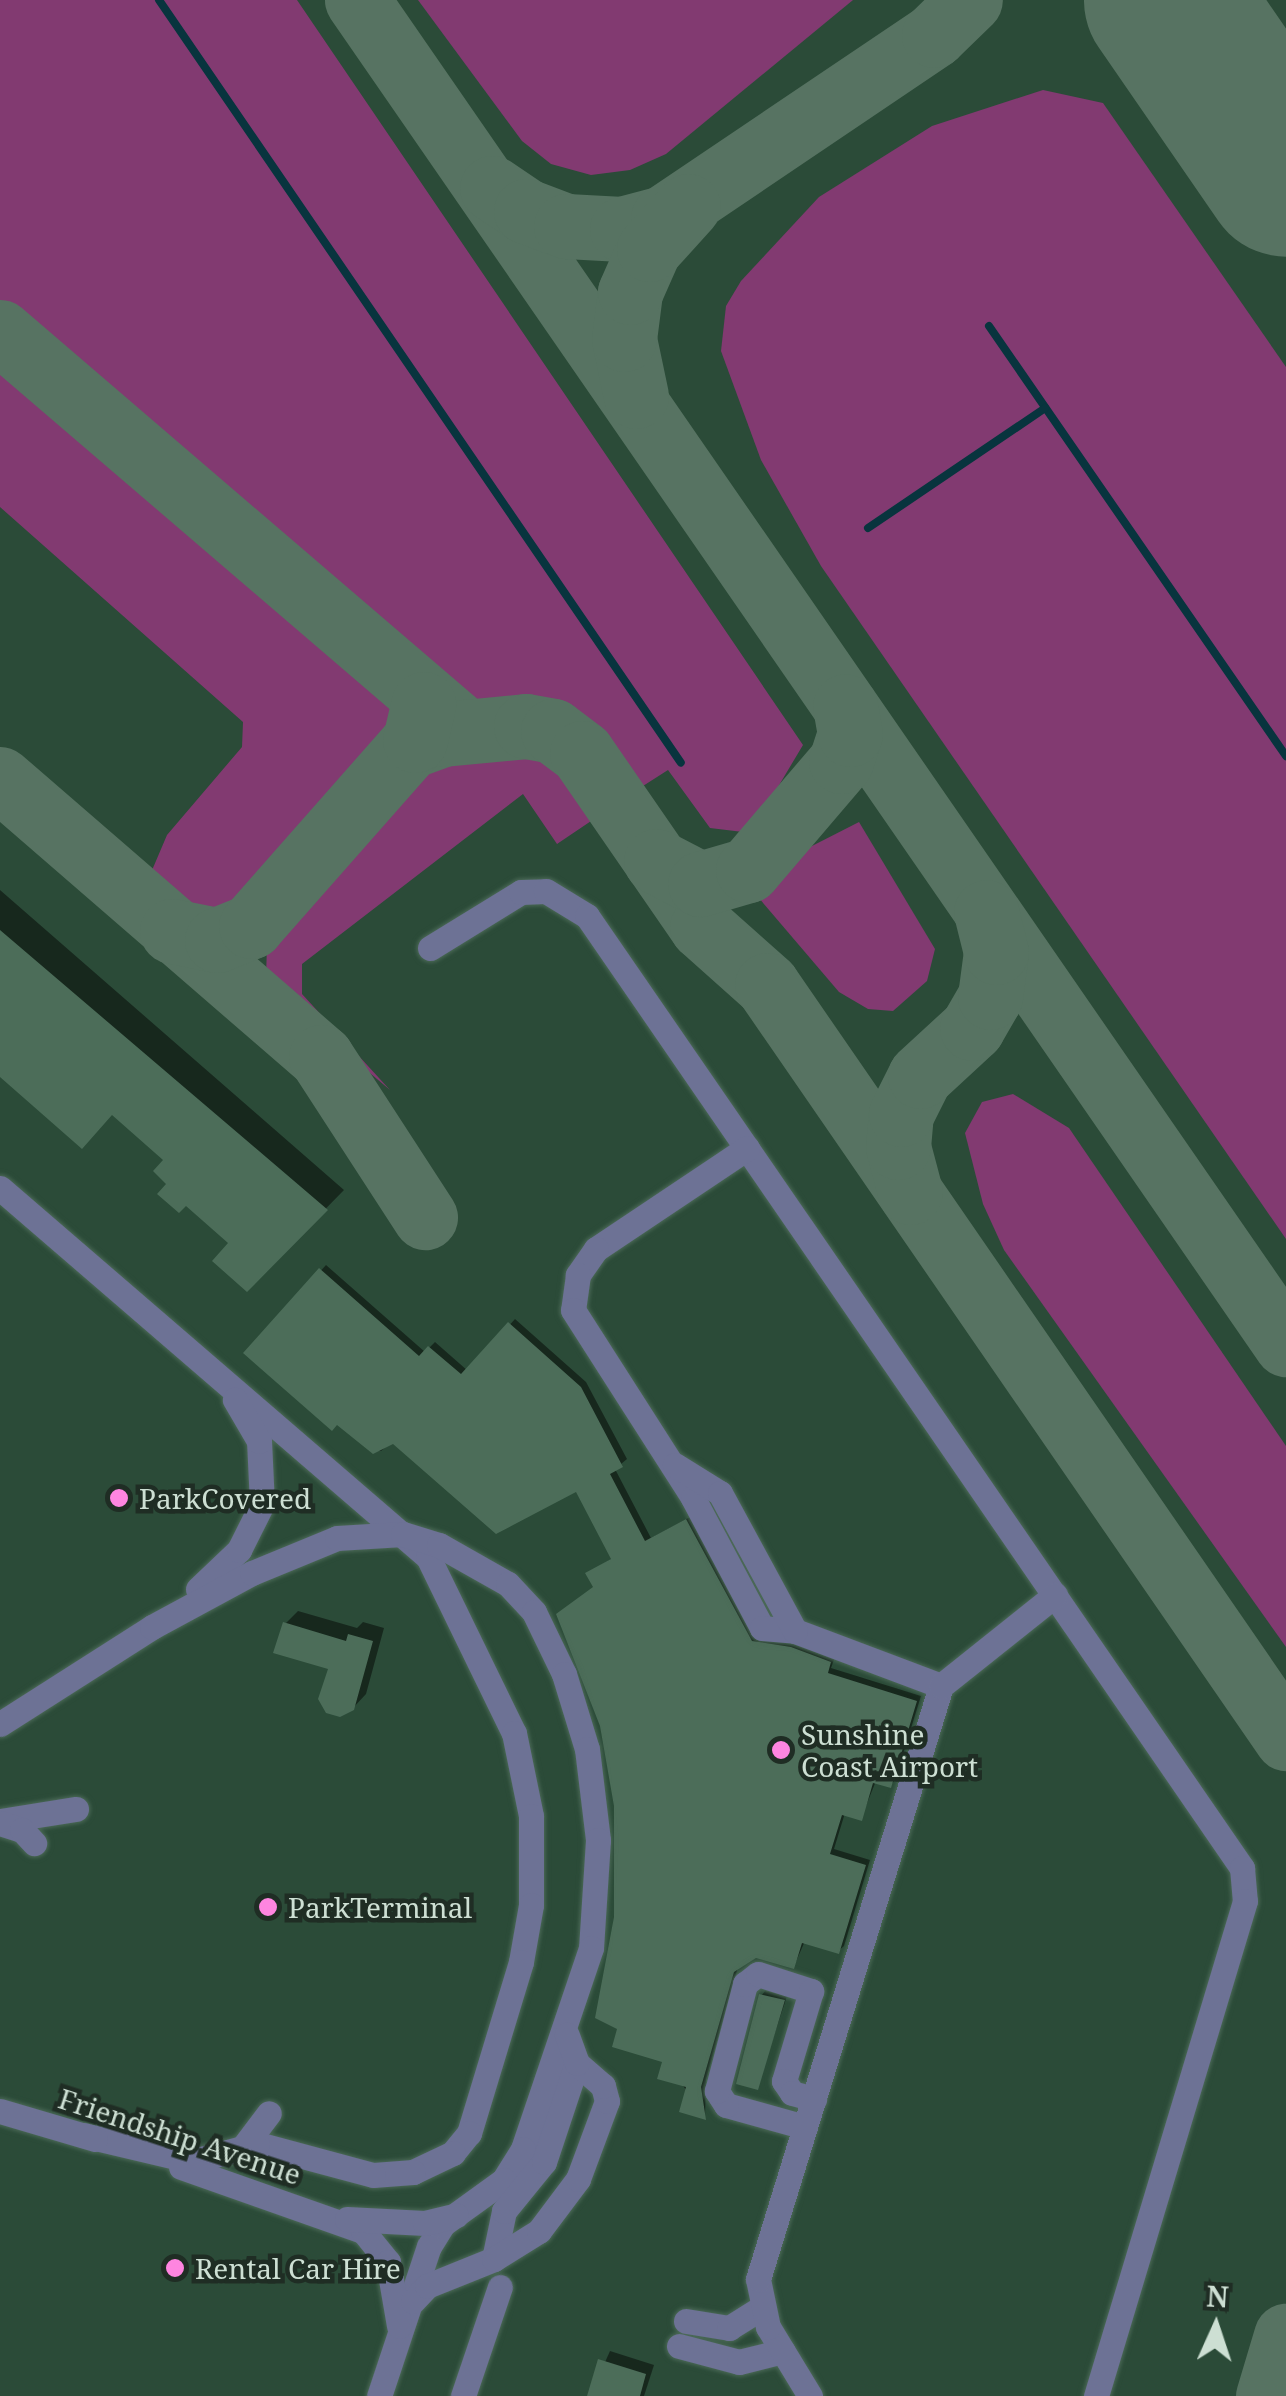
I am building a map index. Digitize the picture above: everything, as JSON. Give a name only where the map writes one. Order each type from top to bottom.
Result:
[{"type":"street","points":[[430,948],[521,892],[564,898],[587,916],[1233,1852],[1244,1880],[1245,1901],[1096,2396]]},
{"type":"street","points":[[747,1148],[596,1249],[578,1275],[573,1310],[668,1461],[720,1493],[795,1631],[941,1686]]},
{"type":"street","points":[[0,1188],[219,1381],[402,1534],[438,1574],[521,1753],[534,1861],[521,1962],[468,2133],[453,2153],[394,2176],[244,2146],[193,2161],[83,2135]]},
{"type":"street","points":[[0,1724],[152,1627],[225,1567],[262,1504],[259,1442],[219,1381]]},
{"type":"street","name":"Friendship Avenue","points":[[152,1627],[305,1549],[356,1534],[402,1534],[452,1550],[517,1591],[548,1636],[577,1712],[594,1790],[598,1897],[567,2035],[516,2164],[429,2246],[378,2396]]},
{"type":"street","points":[[810,2396],[760,2308],[758,2278],[941,1686],[1055,1595]]},
{"type":"street","points":[[0,1822],[76,1810]]},
{"type":"street","points":[[0,1822],[22,1830],[34,1843]]},
{"type":"street","points":[[805,2128],[726,2105],[718,2091],[745,1984],[758,1974],[810,1992],[784,2082],[792,2093],[814,2099]]},
{"type":"street","points":[[413,2300],[427,2286],[494,2260],[539,2231],[587,2158],[607,2101],[602,2086],[577,2063],[567,2035]]},
{"type":"street","points":[[494,2260],[504,2212],[554,2143],[577,2063]]},
{"type":"street","name":"Friendship Avenue","points":[[0,2111],[342,2218],[364,2231],[388,2262],[399,2326]]},
{"type":"street","points":[[244,2146],[269,2113]]},
{"type":"street","name":"Friendship Avenue","points":[[342,2218],[425,2223],[461,2213]]},
{"type":"street","points":[[463,2396],[500,2287]]},
{"type":"street","points":[[686,2321],[729,2328],[760,2308]]},
{"type":"street","points":[[679,2346],[739,2362],[783,2352]]},
{"type":"shaded area","points":[[0,0],[297,0],[803,745],[757,822],[743,832],[710,828],[668,770],[632,793],[601,747],[567,714],[524,705],[467,711],[0,311]]},
{"type":"shaded area","points":[[418,0],[853,0],[666,154],[630,170],[591,175],[551,164],[522,141]]},
{"type":"shaded area","points":[[1043,90],[1103,103],[1286,367],[1286,1239],[821,566],[761,460],[721,351],[726,306],[741,281],[819,197],[932,126]]},
{"type":"shaded area","points":[[0,353],[385,682],[394,699],[396,727],[242,906],[225,917],[186,915],[147,882],[167,835],[242,747],[243,722],[0,507]]},
{"type":"shaded area","points":[[502,749],[543,755],[597,817],[557,844],[523,794],[302,964],[302,994],[390,1090],[273,991],[266,978],[267,944],[410,773],[434,758]]},
{"type":"shaded area","points":[[859,822],[935,949],[927,981],[893,1011],[868,1009],[839,992],[758,897],[810,847]]},
{"type":"shaded area","points":[[1013,1094],[1069,1128],[1286,1446],[1286,1647],[1004,1250],[983,1204],[965,1133],[982,1102]]},
{"type":"building","points":[[0,930],[328,1210],[247,1292],[212,1261],[228,1243],[186,1206],[179,1213],[157,1194],[166,1184],[153,1171],[163,1160],[112,1115],[82,1149],[0,1077]]},
{"type":"building","name":"Sunshine Coast Airport","points":[[319,1268],[419,1356],[428,1346],[461,1374],[508,1322],[581,1387],[623,1467],[610,1474],[645,1541],[686,1519],[752,1641],[791,1647],[831,1662],[828,1673],[917,1701],[891,1788],[873,1783],[862,1821],[842,1815],[830,1854],[866,1865],[839,1954],[802,1943],[794,1969],[756,1958],[734,1972],[701,2087],[706,2120],[679,2112],[686,2087],[657,2079],[662,2062],[612,2047],[617,2029],[595,2018],[614,1917],[614,1806],[600,1726],[556,1614],[593,1587],[585,1573],[611,1559],[576,1492],[496,1534],[393,1444],[373,1454],[337,1425],[332,1431],[243,1353]]},
{"type":"building","points":[[283,1622],[346,1641],[348,1634],[373,1641],[354,1710],[340,1717],[326,1713],[318,1699],[328,1669],[273,1653]]},
{"type":"building","points":[[759,1994],[785,2000],[758,2090],[736,2084]]},
{"type":"building","points":[[598,2359],[646,2374],[640,2396],[587,2396]]},
{"type":"waterway","points":[[159,0],[681,763]]},
{"type":"waterway","points":[[989,326],[1286,756]]},
{"type":"waterway","points":[[868,528],[1045,408]]},
{"type":"taxiway","points":[[357,0],[1286,1344]]},
{"type":"taxiway","points":[[492,188],[526,211],[566,226],[622,229],[663,218],[934,35],[970,0]]},
{"type":"taxiway","points":[[636,396],[624,339],[630,292],[649,249],[688,206]]},
{"type":"taxiway","points":[[0,332],[465,731]]},
{"type":"taxiway","points":[[172,931],[217,940],[251,926],[415,740],[423,704]]},
{"type":"taxiway","points":[[656,861],[700,884],[748,870],[841,761],[850,734],[845,706]]},
{"type":"taxiway","points":[[410,746],[443,734],[526,726],[553,731],[582,753],[702,927],[767,985],[1286,1738]]},
{"type":"taxiway","points":[[0,779],[321,1057],[425,1217]]},
{"type":"taxiway","points":[[910,1192],[898,1147],[901,1114],[920,1076],[972,1028],[990,997],[996,952],[986,912]]},
{"type":"taxiway","points":[[1268,2396],[1286,2336]]},
{"type":"runway","points":[[1166,0],[1286,174]]},
{"type":"place","name":"ParkCovered","points":[[119,1498]]},
{"type":"place","name":"Sunshine Coast Airport","points":[[781,1750]]},
{"type":"place","name":"ParkTerminal","points":[[268,1907]]},
{"type":"place","name":"Rental Car Hire","points":[[175,2268]]}]
